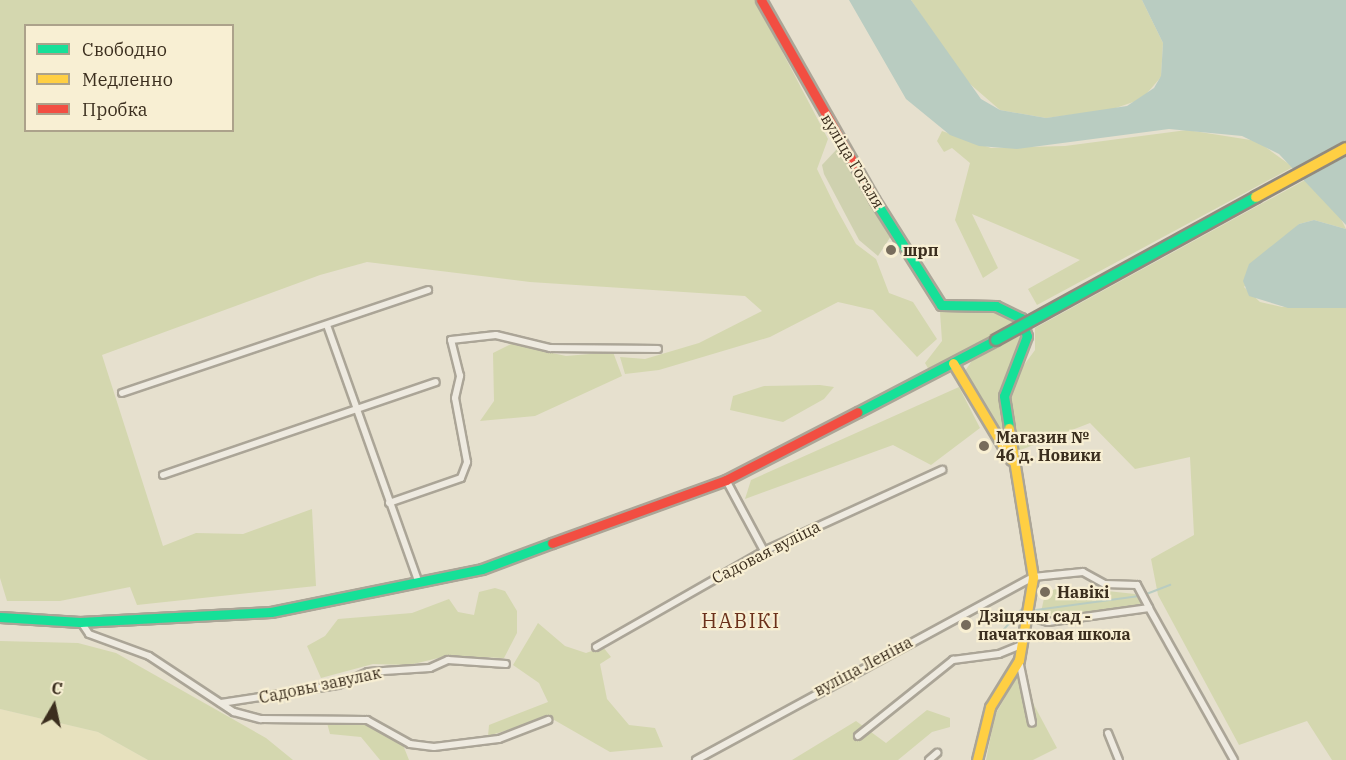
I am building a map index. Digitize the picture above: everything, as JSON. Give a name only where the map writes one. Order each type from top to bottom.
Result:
[{"type":"main road","name":"вуліца Гогаля","points":[[761,0],[837,141],[936,297],[958,309],[996,306],[1021,318],[1027,343],[1004,396],[1011,460]]},
{"type":"main road","points":[[0,617],[80,622],[271,612],[419,585],[574,540],[726,480],[996,340],[1346,148]]},
{"type":"main road","points":[[953,363],[1011,460],[1033,577],[1019,660],[990,707],[977,760]]},
{"type":"street","points":[[122,393],[428,290]]},
{"type":"street","points":[[327,325],[360,410],[389,504],[419,585]]},
{"type":"street","points":[[389,504],[461,478],[467,462],[455,398],[460,376],[451,340],[496,335],[550,348],[658,349]]},
{"type":"street","points":[[163,475],[360,410],[436,382]]},
{"type":"street","name":"Садовая вуліца","points":[[596,647],[764,551],[942,470]]},
{"type":"street","points":[[726,480],[764,551]]},
{"type":"street","points":[[1033,577],[1083,572],[1105,584],[1137,585],[1234,760]]},
{"type":"street","name":"вуліца Леніна","points":[[696,760],[789,705],[1033,577]]},
{"type":"street","points":[[1026,616],[1048,622],[1149,608]]},
{"type":"street","points":[[80,622],[89,634],[149,656],[221,703]]},
{"type":"street","points":[[858,736],[953,660],[999,654],[1021,645]]},
{"type":"street","name":"Садовы завулак","points":[[221,703],[338,685],[368,672],[430,668],[448,660],[506,664]]},
{"type":"street","points":[[1019,660],[1032,723]]},
{"type":"street","name":"Садовы завулак","points":[[221,703],[261,719],[367,720],[410,744],[434,747],[499,739],[548,720]]},
{"type":"street","points":[[1108,733],[1119,760]]},
{"type":"street","points":[[929,760],[938,753]]},
{"type":"shaded area","points":[[849,0],[911,0],[981,99],[1000,110],[1046,118],[1127,106],[1154,88],[1161,76],[1163,43],[1142,0],[1346,0],[1346,225],[1279,154],[1242,136],[1169,129],[1017,149],[979,146],[950,135],[906,99]]},
{"type":"shaded area","points":[[1314,220],[1346,229],[1346,308],[1288,308],[1249,296],[1243,281],[1249,264],[1299,224]]},
{"type":"shaded area","points":[[0,709],[98,732],[148,760],[0,760]]},
{"type":"green space","points":[[0,0],[755,0],[828,139],[817,169],[836,208],[856,244],[876,259],[889,293],[913,302],[937,339],[917,357],[873,310],[838,302],[770,337],[659,370],[625,374],[620,357],[645,359],[699,343],[762,311],[745,296],[530,282],[367,262],[320,275],[102,355],[163,546],[196,533],[243,534],[312,509],[316,586],[137,605],[130,587],[60,601],[7,601],[0,578]]},
{"type":"green space","points":[[911,0],[1142,0],[1163,43],[1161,77],[1142,99],[1110,110],[1046,118],[1000,110],[963,78]]},
{"type":"green space","points":[[1187,130],[1257,141],[1293,167],[1037,305],[1028,289],[1080,260],[972,214],[998,268],[983,278],[955,220],[970,163],[952,148],[944,152],[937,141],[942,131],[991,148],[1065,146]]},
{"type":"green space","points":[[837,149],[893,233],[878,256],[859,240],[824,174],[822,165]]},
{"type":"green space","points":[[1305,180],[1338,213],[1346,229],[1314,220],[1299,224],[1244,287],[1260,302],[1282,307],[1346,308],[1346,760],[1332,760],[1307,721],[1239,745],[1158,595],[1151,559],[1194,535],[1190,457],[1135,469],[1090,423],[1018,451],[1010,398],[1016,376],[1035,350],[1035,328]]},
{"type":"green space","points":[[998,311],[1018,322],[929,370],[925,363],[942,341],[940,312]]},
{"type":"green space","points":[[1021,335],[1000,391],[1008,445],[965,371],[973,359]]},
{"type":"green space","points":[[511,344],[566,356],[613,352],[622,376],[535,416],[480,421],[494,401],[493,353]]},
{"type":"green space","points":[[764,386],[834,387],[824,399],[783,422],[730,410],[733,396]]},
{"type":"green space","points":[[959,387],[980,428],[931,465],[893,445],[745,499],[751,480]]},
{"type":"green space","points":[[1061,586],[1135,594],[1142,604],[1050,617],[1041,612],[1045,594]]},
{"type":"green space","points":[[495,588],[505,591],[517,611],[517,633],[504,658],[447,656],[409,665],[373,664],[321,678],[307,646],[325,636],[338,619],[412,613],[449,599],[458,612],[474,615],[479,592]]},
{"type":"green space","points":[[538,623],[565,646],[586,653],[603,647],[611,657],[600,664],[607,699],[629,725],[655,728],[663,747],[610,752],[549,717],[488,736],[489,725],[548,702],[539,683],[513,665]]},
{"type":"green space","points":[[0,641],[78,643],[116,653],[266,738],[293,760],[148,760],[98,732],[0,709]]},
{"type":"green space","points":[[1018,675],[1057,748],[1033,760],[986,760],[995,715]]},
{"type":"green space","points":[[927,710],[950,718],[950,727],[932,732],[898,760],[792,760],[856,721],[886,743]]},
{"type":"green space","points":[[327,723],[366,724],[403,745],[409,760],[380,760],[361,737],[330,734]]},
{"type":"waterway","points":[[1144,595],[1170,585]]},
{"type":"waterway","points":[[1036,610],[1139,596]]},
{"type":"waterway","points":[[1000,634],[1021,610]]},
{"type":"traffic: fast","points":[[996,340],[1256,197]]},
{"type":"traffic: fast","points":[[874,199],[941,305],[996,306],[1021,318],[1027,336],[1004,396],[1009,428]]},
{"type":"traffic: fast","points":[[858,412],[996,340]]},
{"type":"traffic: fast","points":[[0,617],[80,622],[271,612],[482,569],[552,543]]},
{"type":"traffic: slow","points":[[1256,197],[1346,148]]},
{"type":"traffic: slow","points":[[953,363],[1011,460]]},
{"type":"traffic: slow","points":[[977,760],[990,707],[1019,660],[1033,577],[1009,428]]},
{"type":"traffic: jam","points":[[761,0],[874,199]]},
{"type":"traffic: jam","points":[[552,543],[726,480],[858,412]]},
{"type":"place","name":"шрп","points":[[891,250]]},
{"type":"place","name":"Магазин № 46 д. Новики","points":[[984,446]]},
{"type":"place","name":"Навікі","points":[[1045,592]]},
{"type":"place","name":"Дзіцячы сад - пачатковая школа","points":[[966,625]]},
{"type":"district","name":"НАВІКІ","points":[[741,620]]}]
